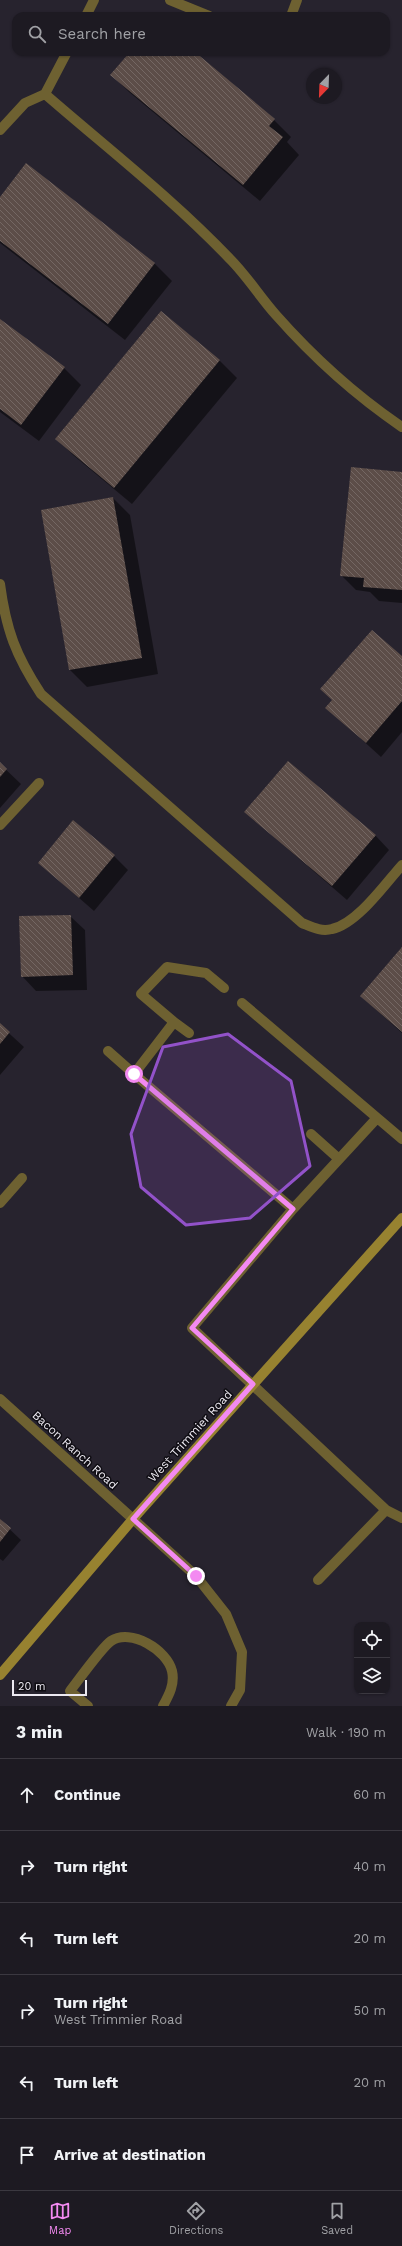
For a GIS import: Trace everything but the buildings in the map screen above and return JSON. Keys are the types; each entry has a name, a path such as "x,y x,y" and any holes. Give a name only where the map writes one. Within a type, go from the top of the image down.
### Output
{"main road":[{"name":"West Trimmier Road","path":"0,1675 133,1519 402,1218"}],"street":[{"path":"88,12 94,0"},
{"path":"170,0 199,12"},
{"path":"292,12 297,0"},
{"path":"0,130 25,103 45,94 65,56"},
{"path":"45,94 191,221 231,259 275,315 322,364 373,407 402,427"},
{"path":"0,584 8,627 14,647 25,670 41,694 302,923 319,930 332,929 344,924 360,912 402,865"},
{"path":"0,825 39,783"},
{"path":"189,1033 141,994 167,967 206,973 224,988"},
{"path":"242,1003 402,1139"},
{"path":"134,1074 174,1022"},
{"path":"108,1051 293,1209"},
{"path":"377,1118 293,1209 192,1328 386,1510 402,1518"},
{"path":"311,1134 339,1159"},
{"path":"0,1203 22,1178"},
{"name":"Bacon Ranch Road","path":"0,1399 196,1576 226,1614 242,1652 240,1690 231,1706"},
{"path":"318,1580 386,1510"},
{"path":"88,1706 70,1691 110,1641 124,1637 135,1638 164,1656 172,1671 173,1685 164,1706"}],"highlighted area":[{"path":"228,1034 291,1081 310,1166 250,1218 186,1225 141,1187 131,1134 163,1047"}],"route":[{"path":"134,1074 293,1209 192,1328 253,1384 133,1519 196,1576"}]}
